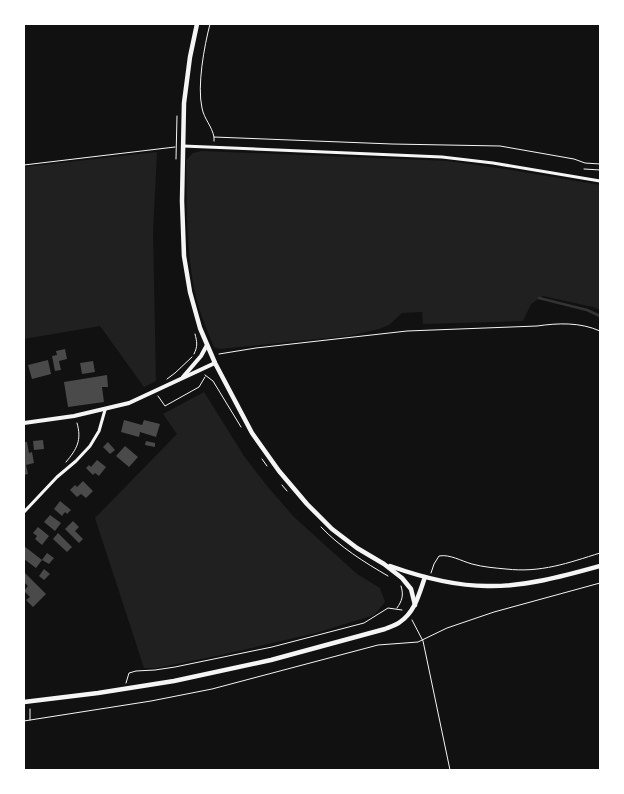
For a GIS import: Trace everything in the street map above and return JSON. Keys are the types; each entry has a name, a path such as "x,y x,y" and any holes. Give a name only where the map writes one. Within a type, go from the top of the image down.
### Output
{"main road":[{"path":"197,24 190,57 184,104 182,201 184,256 190,292 200,328 212,358 252,433 285,478 332,529 402,578 411,589 415,605"},
{"path":"384,564 427,578 457,584 488,586 530,583 600,566"},
{"path":"24,702 174,681 271,660 385,629 399,623 409,615 427,578"}],"street":[{"path":"183,146 442,157 493,163 600,181"},
{"path":"181,379 201,356 207,345"},
{"path":"24,423 74,416 129,404 215,363"},
{"path":"24,512 90,446 99,431 105,410"}],"path":[{"path":"210,24 206,39 200,96 202,111 213,131 214,147"},
{"path":"214,137 500,146 574,159 585,163 600,164"},
{"path":"24,165 183,146"},
{"path":"585,163 584,169 600,170"},
{"path":"212,358 220,354 256,348 407,332 555,324 575,324 600,331"},
{"path":"161,382 175,373 194,355"},
{"path":"155,391 165,406 200,388 206,376"},
{"path":"65,463 76,450 79,439 78,425 74,416"},
{"path":"427,578 439,556 445,555 472,564 530,570 550,568 600,553"},
{"path":"24,721 151,701 212,689 378,645 423,641 447,628 485,615 600,583"},
{"path":"126,689 129,673 175,667 272,647 364,623 388,608 396,609"},
{"path":"409,615 423,641 450,770"},
{"path":"30,701 30,720"}],"shaded area":[{"path":"202,151 447,161 600,185 600,310 543,296 531,304 523,321 423,324 422,312 402,313 389,325 348,336 220,349 214,347 196,295 191,272 188,240 186,160 193,153"},
{"path":"157,152 153,232 156,381 144,387 100,326 24,339 24,167"},
{"path":"204,392 244,456 267,486 294,517 357,574 380,588 385,602 374,615 316,633 221,655 157,668 144,668 95,518 177,434 163,414"}],"building":[{"path":"65,349 67,359 59,361 61,370 55,371 52,356 57,355 56,351"},
{"path":"48,360 51,374 32,379 28,365"},
{"path":"93,361 95,372 82,374 80,363"},
{"path":"107,375 108,387 102,387 104,402 68,407 64,382"},
{"path":"124,420 142,425 144,420 160,424 156,437 140,432 139,437 121,432"},
{"path":"43,440 44,449 34,450 33,441"},
{"path":"146,441 155,443 155,447 145,445"},
{"path":"24,442 27,442 29,453 32,452 34,463 26,465 28,474 24,475"},
{"path":"108,442 115,450 110,454 103,447"},
{"path":"125,446 138,457 129,467 116,456"},
{"path":"97,460 106,467 99,476 95,473 93,475 86,468 89,465 91,467"},
{"path":"83,481 93,491 86,498 81,494 77,497 70,490 75,485 77,487"},
{"path":"60,501 71,510 67,514 65,512 62,516 54,509"},
{"path":"50,515 61,523 55,531 44,522"},
{"path":"73,521 79,527 75,531 83,539 79,543 65,529"},
{"path":"38,527 49,536 42,545 35,539 37,536 33,533"},
{"path":"58,533 72,547 67,552 53,539"},
{"path":"24,546 42,560 36,568 24,559"},
{"path":"47,553 54,558 49,564 42,560"},
{"path":"44,569 50,574 44,580 39,576"},
{"path":"24,572 46,594 33,607 26,600 30,597 24,591 28,586 24,582"}],"waterway":[{"path":"539,298 587,310 600,316"}]}
